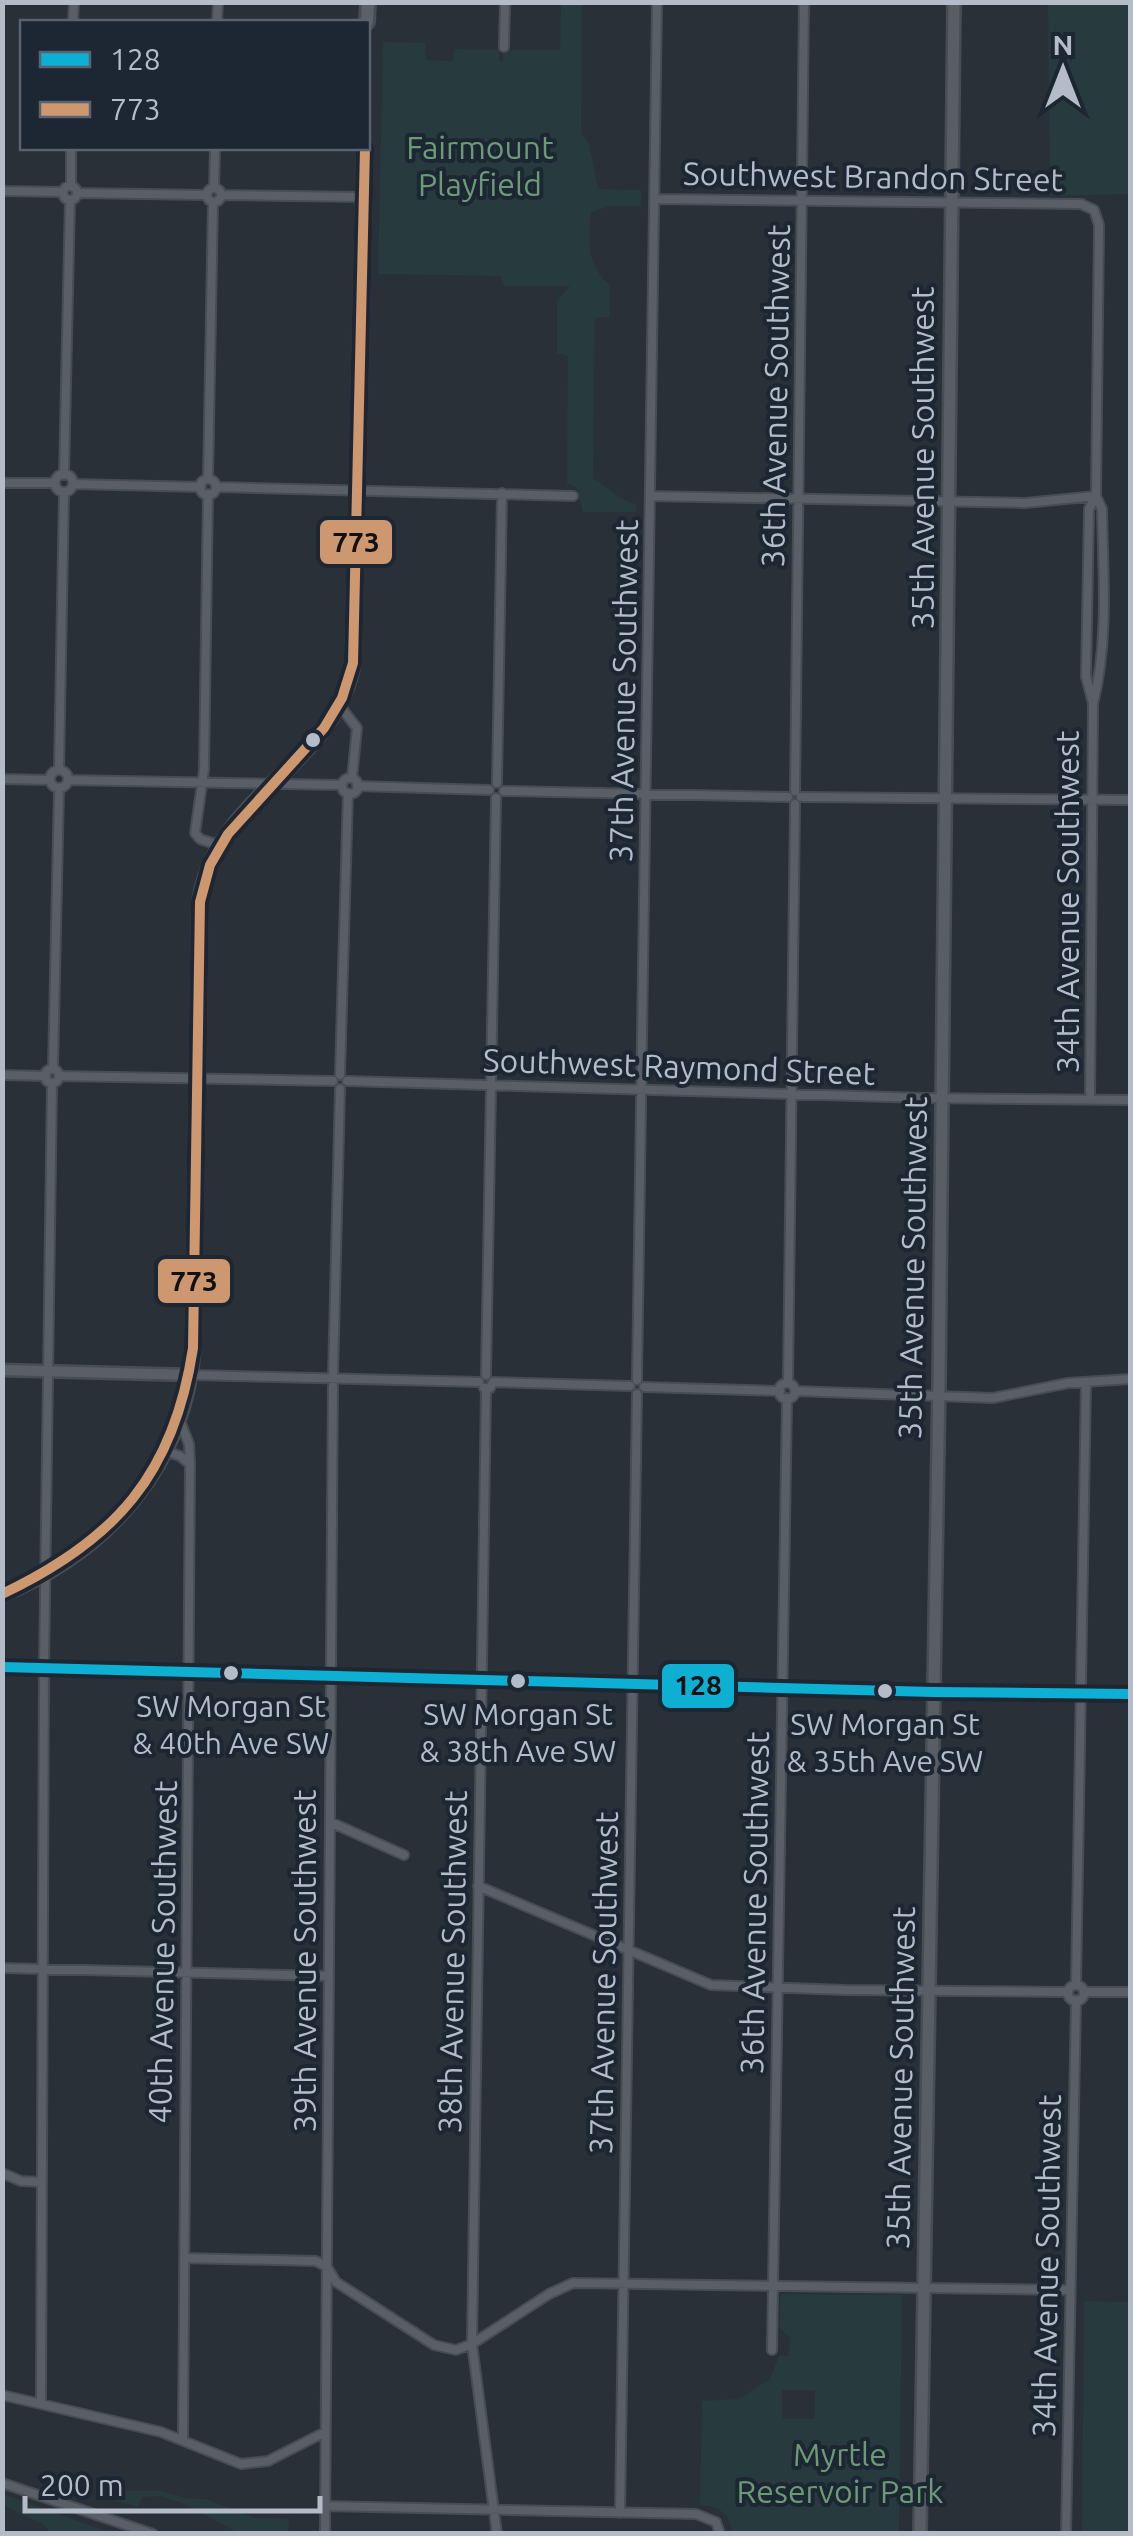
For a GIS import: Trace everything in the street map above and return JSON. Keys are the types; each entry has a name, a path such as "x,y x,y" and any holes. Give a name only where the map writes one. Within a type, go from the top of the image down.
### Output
{"main road":[{"name":"35th Avenue Southwest","path":"920,2534 939,1397 954,2"},
{"path":"2,1594 45,1576 104,1532 145,1483 180,1421 191,1374 203,881 218,845 245,811 319,736 340,706 349,684 355,642 364,150"}],"street":[{"path":"504,47 505,2"},
{"name":"37th Avenue Southwest","path":"620,2514 657,2"},
{"name":"36th Avenue Southwest","path":"788,1383 804,2"},
{"path":"64,475 71,150"},
{"path":"215,150 208,479 216,487"},
{"path":"2,191 364,197"},
{"name":"Southwest Brandon Street","path":"655,199 1091,206"},
{"name":"34th Avenue Southwest","path":"1090,1099 1093,704 1099,681 1103,618 1102,509 1096,496 1099,226 1091,206"},
{"path":"64,475 71,478 70,491 58,490 58,477 64,475"},
{"path":"73,484 200,486 208,479"},
{"path":"2,483 56,484"},
{"path":"200,486 208,494 201,783 195,833 200,839 218,845"},
{"path":"208,494 216,487 573,496"},
{"path":"59,770 64,492"},
{"path":"497,788 502,493"},
{"path":"650,496 950,503 1026,503 1096,496"},
{"name":"34th Avenue Southwest","path":"1093,704 1086,678 1089,509 1096,496"},
{"path":"340,706 357,728 354,782"},
{"path":"59,770 68,780 59,789 50,780 52,773 59,770"},
{"path":"2,779 50,780"},
{"path":"68,780 345,789 345,780 795,797 1130,800"},
{"name":"38th Avenue Southwest","path":"497,788 472,2344 497,2534"},
{"path":"40,2403 46,1372 59,789"},
{"name":"39th Avenue Southwest","path":"324,2534 332,1377 345,789"},
{"name":"Southwest Raymond Street","path":"2,1075 1130,1100"},
{"path":"2,1370 993,1398 1086,1382 1130,1380"},
{"path":"1084,1992 1076,2000 1071,1998 1086,1382"},
{"path":"780,1391 788,1383 791,1394"},
{"name":"36th Avenue Southwest","path":"772,2350 791,1394"},
{"name":"40th Avenue Southwest","path":"180,1421 189,1444 190,1464 183,2440"},
{"path":"164,1452 180,1456 190,1464"},
{"path":"2,1667 1130,1694"},
{"path":"330,1822 404,1855"},
{"path":"478,1886 705,1984 777,1989 1072,1988 1084,1992 1130,1992"},
{"path":"2,1968 328,1976"},
{"name":"34th Avenue Southwest","path":"1066,2534 1076,2000"},
{"path":"2,2173 21,2181 42,2182"},
{"path":"184,2258 316,2260 336,2282 434,2345 456,2350 472,2344 566,2284 1070,2290"},
{"path":"2,2395 183,2440 230,2462 250,2465 268,2461 326,2432"},
{"path":"2,2483 153,2534"},
{"path":"325,2506 696,2514 710,2518 720,2534"}],"green space":[{"name":"Fairmount Playfield","path":"561,3 582,3 581,133 589,143 598,189 641,190 641,206 610,206 591,212 589,233 596,269 610,286 610,317 595,318 593,478 636,504 636,512 583,512 577,488 567,483 568,356 557,353 557,301 570,286 504,286 500,276 378,274 383,42 425,43 426,60 453,61 454,49 499,50 499,61 503,61 504,50 560,50"},
{"path":"1048,3 1130,3 1130,194 1050,196"},
{"name":"Myrtle Reservoir Park","path":"902,2295 899,2533 732,2533 723,2512 700,2505 702,2401 739,2399 770,2379 779,2356 788,2356 790,2338 780,2328 780,2297","holes":["782,2390 815,2390 815,2419 782,2419"]},
{"path":"1084,2301 1130,2302 1130,2533 1082,2533"},
{"path":"102,2491 162,2491 205,2499 255,2518 289,2519 288,2533 239,2533 185,2504 160,2496 142,2497 138,2507 100,2496"},
{"path":"3,2494 111,2533 52,2533 3,2505"}],"transit line":[{"name":"773","path":"2,1594 42,1573 108,1526 154,1467 184,1393 193,1348 200,902 210,865 228,834 324,728 342,698 353,663 365,150"},
{"name":"128","path":"2,1667 1130,1694"}],"place":[{"name":"SW Morgan St & 40th Ave SW","path":"231,1673"},
{"name":"SW Morgan St & 38th Ave SW","path":"518,1681"},
{"name":"SW Morgan St & 35th Ave SW","path":"885,1691"}]}
